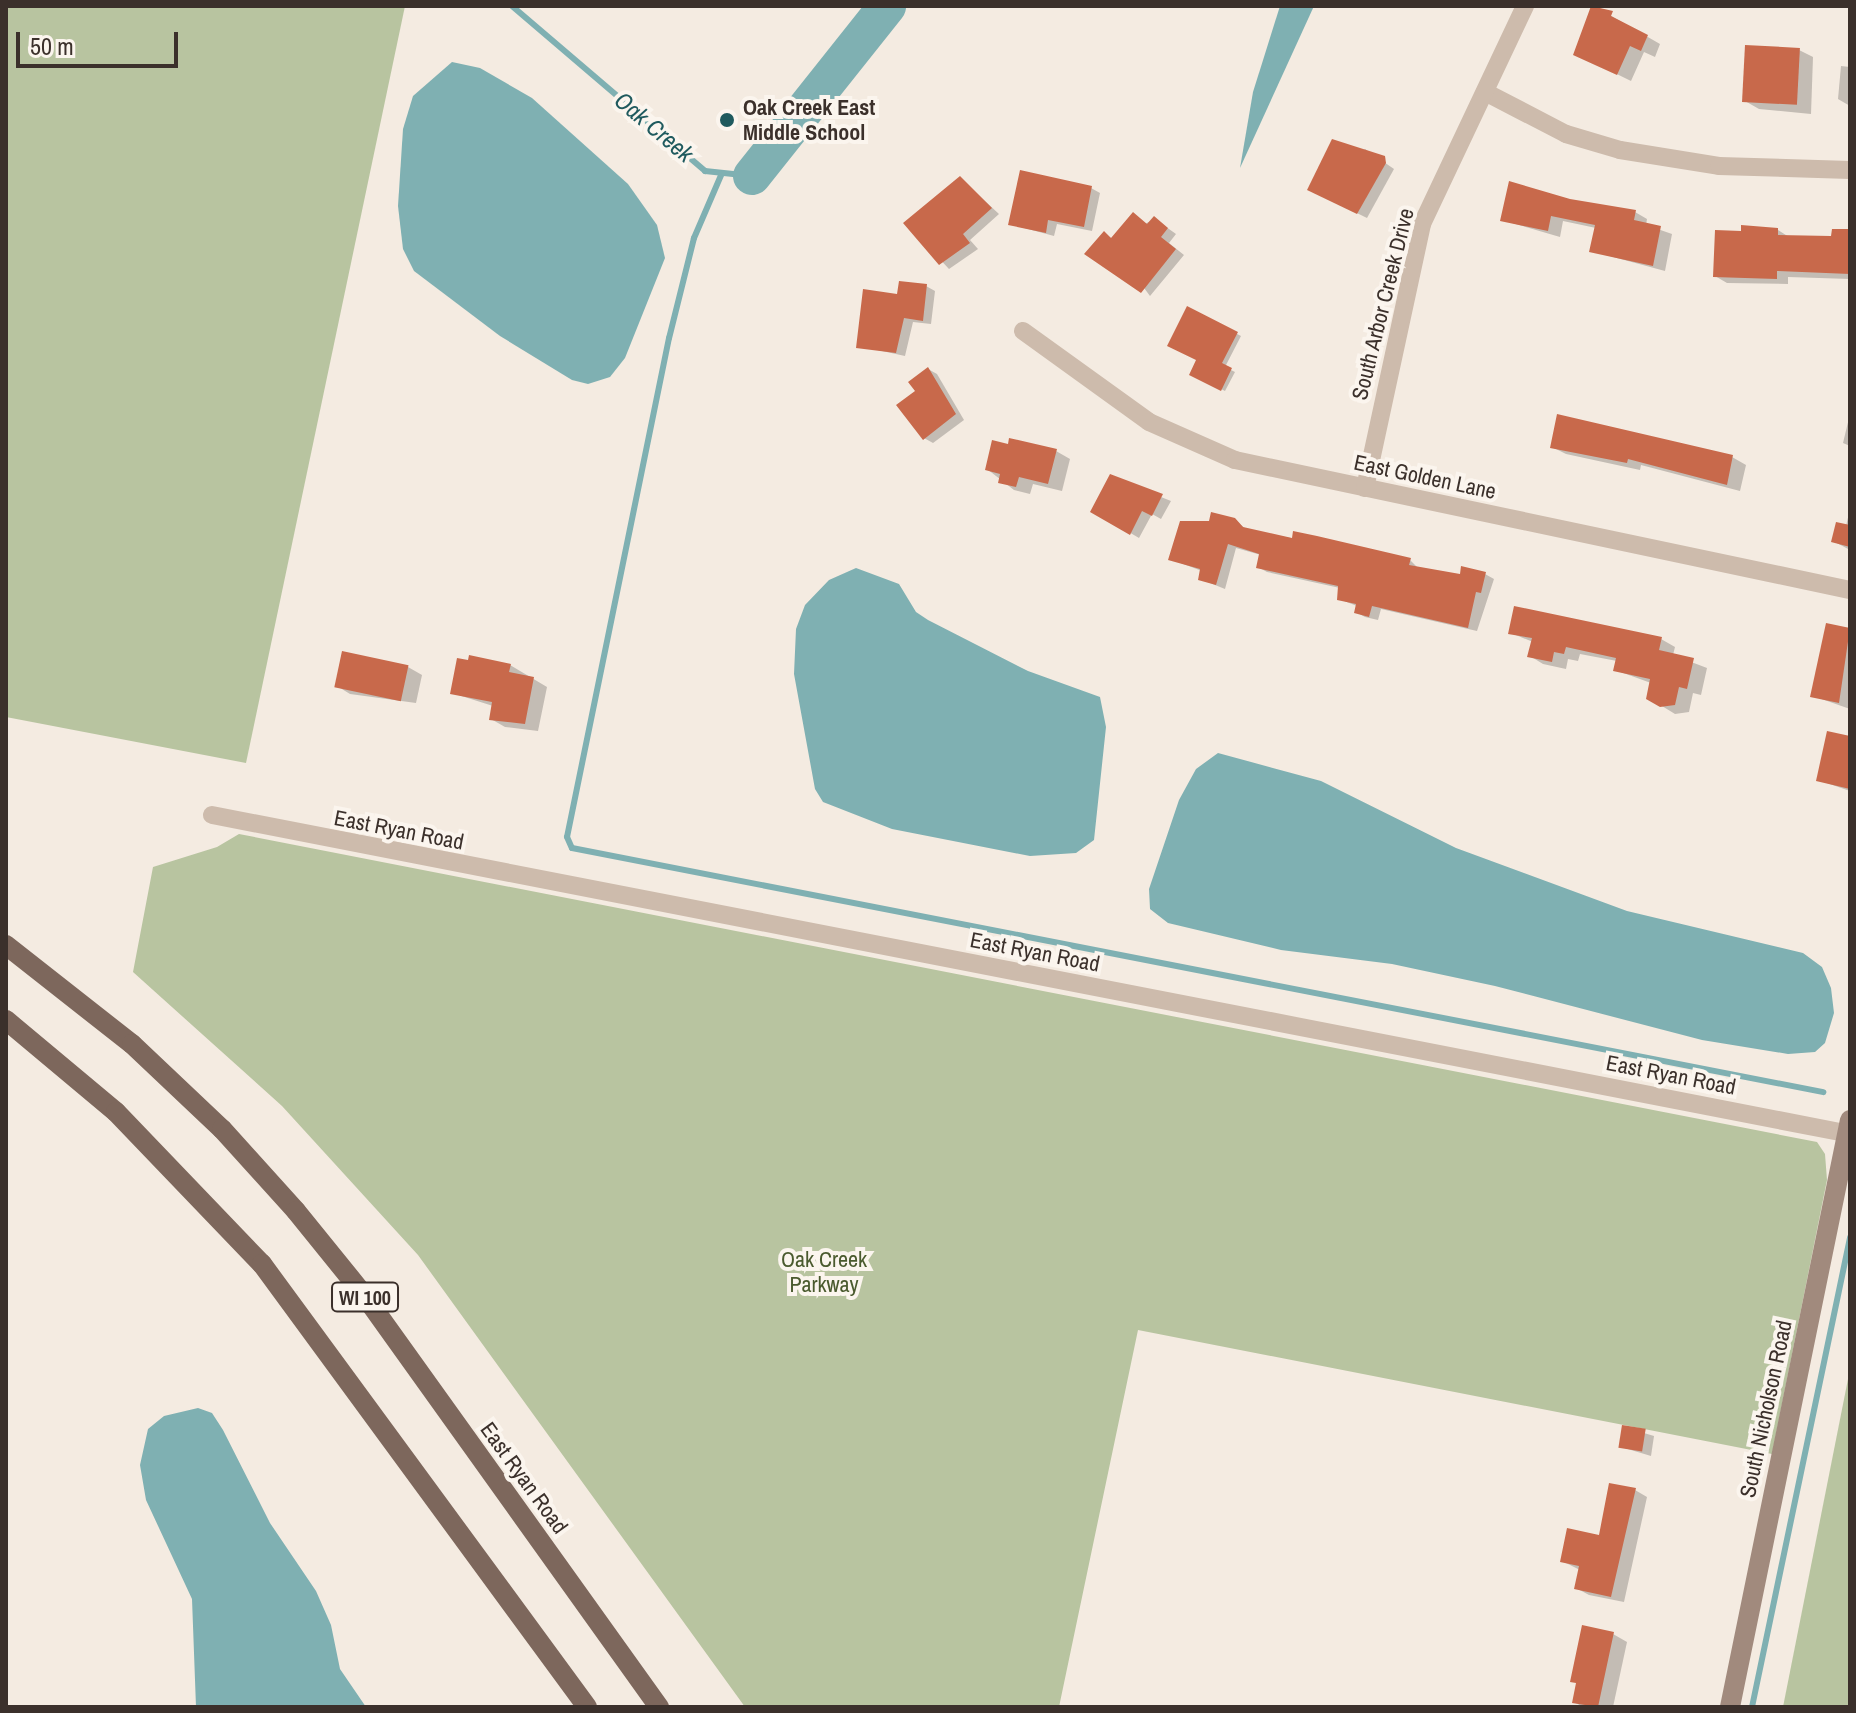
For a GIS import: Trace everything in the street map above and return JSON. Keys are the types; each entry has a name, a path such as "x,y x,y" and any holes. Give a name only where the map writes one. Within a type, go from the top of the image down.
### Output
{"main road":[{"name":"East Ryan Road","path":"6,945 132,1044 222,1129 296,1211 364,1295 659,1707"},
{"name":"WI 100","path":"6,1020 116,1112 262,1264 587,1707"}],"street":[{"name":"South Arbor Creek Drive","path":"1365,488 1422,224 1525,6"},
{"path":"1485,92 1566,134 1620,150 1719,166 1850,170"},
{"name":"East Golden Lane","path":"1023,331 1149,422 1235,460 1850,590"},
{"name":"East Ryan Road","path":"212,815 1849,1129"},
{"name":"South Nicholson Road","path":"1730,1707 1849,1129"}],"green space":[{"path":"6,6 405,6 246,763 6,717"},
{"name":"Oak Creek Parkway","path":"239,834 1817,1142 1825,1154 1827,1180 1772,1454 1138,1330 1059,1707 745,1707 418,1255 282,1106 133,972 153,867 217,847"},
{"path":"1850,1369 1850,1707 1783,1707"}],"water":[{"path":"1280,6 1314,6 1240,168 1253,92"},
{"path":"452,62 480,68 532,98 628,184 657,225 665,258 625,358 610,377 588,384 572,380 500,336 414,271 403,249 398,206 403,129 413,96"},
{"path":"856,568 899,584 916,612 928,620 1028,671 1100,697 1106,727 1094,840 1076,853 1030,856 892,829 823,802 815,789 794,674 796,629 805,605 829,580"},
{"path":"1218,753 1321,781 1456,848 1627,911 1803,953 1822,967 1831,988 1834,1013 1825,1043 1815,1052 1788,1054 1702,1040 1495,986 1392,964 1281,950 1168,923 1150,909 1149,889 1179,800 1196,769"},
{"path":"198,1408 212,1413 223,1430 270,1523 316,1591 331,1625 340,1669 366,1707 196,1707 192,1599 146,1500 140,1465 148,1429 164,1416"}],"building":[{"path":"1591,6 1613,11 1611,16 1648,35 1641,51 1630,46 1617,75 1573,55"},
{"path":"1745,45 1800,48 1797,105 1742,102"},
{"path":"1332,139 1385,156 1386,163 1357,214 1307,190"},
{"path":"1020,170 1092,186 1084,227 1048,220 1046,233 1008,225"},
{"path":"960,176 992,208 963,234 970,243 939,265 903,223"},
{"path":"1509,181 1570,199 1636,210 1634,220 1661,226 1653,266 1589,252 1595,225 1551,216 1548,231 1500,221"},
{"path":"1133,212 1147,224 1154,216 1168,228 1161,237 1176,249 1141,293 1084,254 1104,231 1111,238"},
{"path":"1741,225 1778,228 1778,235 1831,236 1832,229 1850,229 1850,274 1777,271 1777,279 1713,277 1715,230 1741,231"},
{"path":"899,281 927,284 923,321 904,318 896,353 856,348 863,289 897,294"},
{"path":"1187,306 1238,332 1222,363 1232,368 1221,391 1189,375 1196,360 1167,346"},
{"path":"928,367 956,414 923,440 896,405 915,391 908,382"},
{"path":"1557,414 1733,455 1727,485 1628,459 1627,463 1550,448"},
{"path":"1009,438 1057,449 1048,484 1019,477 1016,487 998,483 1000,474 985,470 992,440 1008,444"},
{"path":"1110,474 1163,494 1152,516 1142,511 1130,535 1090,512"},
{"path":"1211,512 1235,518 1243,527 1292,538 1293,531 1411,558 1409,565 1460,574 1461,566 1486,572 1481,593 1476,592 1468,628 1372,606 1369,617 1354,613 1356,604 1337,600 1338,586 1256,568 1259,554 1228,544 1216,585 1198,580 1200,569 1168,560 1180,521 1209,521"},
{"path":"1836,522 1850,525 1850,547 1831,542"},
{"path":"1514,606 1662,637 1659,650 1694,658 1687,689 1679,687 1675,705 1660,707 1646,699 1650,679 1613,671 1616,658 1566,647 1564,654 1554,652 1552,662 1527,657 1532,638 1508,634"},
{"path":"1826,623 1850,628 1839,703 1810,697"},
{"path":"342,651 409,665 401,701 334,687"},
{"path":"469,655 511,664 509,672 534,677 525,724 489,720 492,702 450,694 457,658 468,660"},
{"path":"1827,731 1850,736 1850,789 1816,781"},
{"path":"1622,1425 1646,1429 1642,1451 1618,1448"},
{"path":"1609,1483 1636,1488 1611,1597 1574,1589 1579,1566 1560,1562 1567,1528 1599,1535"},
{"path":"1582,1625 1614,1632 1598,1707 1572,1703 1576,1683 1570,1682"}],"waterway":[{"name":"Oak Creek","path":"512,6 705,171 752,176"},
{"name":"Oak Creek","path":"752,176 887,6"},
{"path":"722,173 694,238 669,338 567,837 572,848 1823,1092"},
{"path":"1752,1707 1850,1237"}],"place":[{"name":"Oak Creek East Middle School","path":"727,120"}]}
